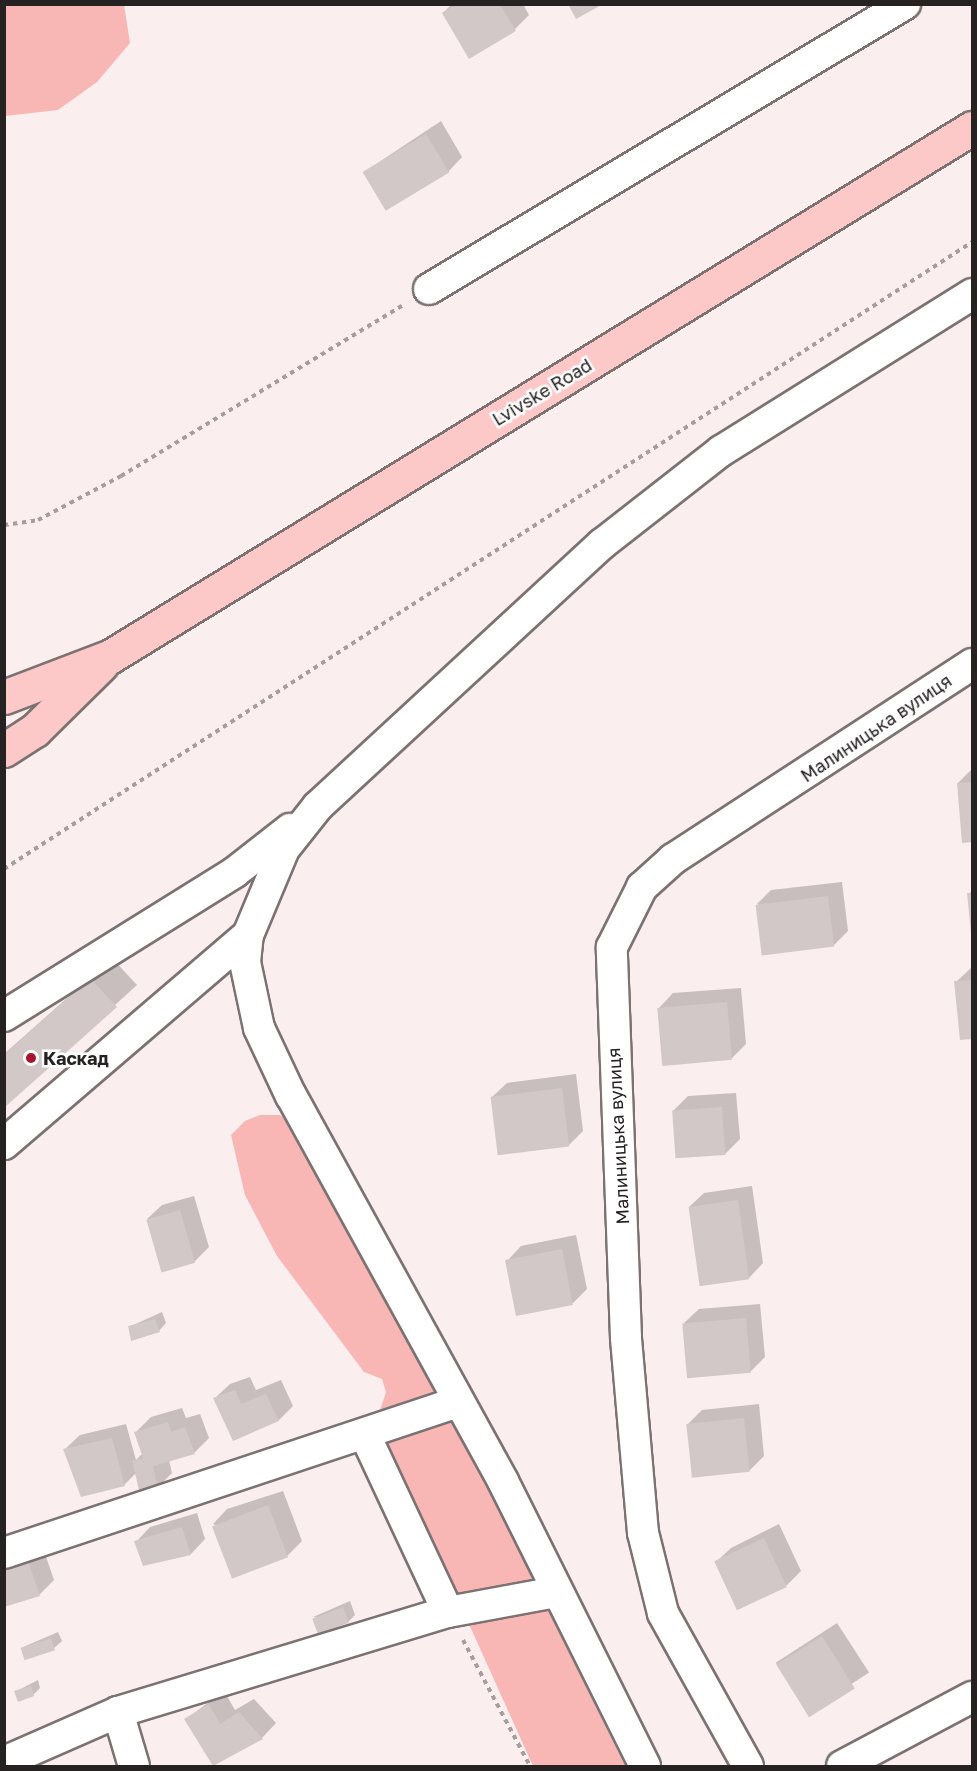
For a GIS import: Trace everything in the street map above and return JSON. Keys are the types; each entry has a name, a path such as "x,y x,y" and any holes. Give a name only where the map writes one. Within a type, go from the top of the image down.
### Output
{"main road":[{"name":"Lvivske Road","path":"4,697 111,656 972,128"},
{"name":"Lvivske Road","path":"4,750 35,730 111,656"}],"street":[{"path":"429,289 905,4"},
{"path":"4,1016 235,872 318,806 602,544 721,451 972,294"},
{"name":"Малиницька вулиця","path":"748,1767 663,1613 643,1533 627,1338 612,947 642,887 673,859 972,664"},
{"path":"318,806 284,849 248,935 245,962 259,1028 456,1402 503,1481 556,1592 645,1767"},
{"path":"4,1144 248,935"},
{"path":"4,1553 366,1437 456,1402"},
{"path":"366,1437 448,1612"},
{"path":"4,1762 118,1712 448,1612 556,1592"},
{"path":"842,1767 972,1697"},
{"path":"118,1712 134,1767"}],"path":[{"path":"4,869 972,243"},
{"path":"4,525 38,520 121,476 429,289"},
{"path":"448,1612 531,1767"}],"shaded area":[{"path":"4,5 124,5 130,43 97,82 58,110 5,116"},
{"path":"260,1115 280,1115 291,1123 456,1424 625,1766 533,1766 377,1420 386,1392 382,1379 364,1372 277,1256 245,1195 231,1135 245,1121"}],"building":[{"path":"456,4 500,4 516,31 469,59 442,13"},
{"path":"568,4 603,4 576,19"},
{"path":"426,134 449,173 386,211 363,172"},
{"path":"972,782 972,842 962,843 957,783"},
{"path":"967,893 972,893 972,933 971,933"},
{"path":"828,896 834,947 762,956 756,905"},
{"path":"90,978 117,1007 4,1108 4,1055"},
{"path":"972,980 972,1039 960,1040 954,981"},
{"path":"727,1002 732,1060 662,1066 657,1008"},
{"path":"562,1088 569,1147 498,1155 491,1097"},
{"path":"722,1107 725,1155 675,1158 672,1110"},
{"path":"738,1200 749,1279 700,1286 688,1207"},
{"path":"180,1210 195,1263 162,1273 146,1220"},
{"path":"562,1249 573,1305 516,1316 505,1260"},
{"path":"746,1318 751,1373 687,1378 682,1324"},
{"path":"155,1319 160,1332 131,1341 128,1326"},
{"path":"235,1390 241,1404 266,1394 279,1421 233,1441 213,1398"},
{"path":"744,1418 750,1472 692,1478 686,1424"},
{"path":"168,1422 171,1432 185,1427 195,1454 153,1466 158,1489 140,1494 132,1461 143,1458 134,1432"},
{"path":"112,1438 125,1486 81,1497 63,1449"},
{"path":"268,1505 288,1557 232,1579 212,1527"},
{"path":"182,1527 191,1555 143,1566 134,1541"},
{"path":"764,1538 787,1587 737,1610 714,1561"},
{"path":"28,1561 40,1596 4,1607 4,1568"},
{"path":"343,1607 349,1623 318,1635 312,1619"},
{"path":"822,1636 855,1689 809,1717 776,1665"},
{"path":"51,1638 55,1650 25,1660 21,1648"},
{"path":"31,1686 34,1696 18,1702 14,1691"},
{"path":"209,1704 220,1724 239,1712 263,1739 213,1766 184,1719"}],"place":[{"name":"Каскад","path":"31,1058"}]}
